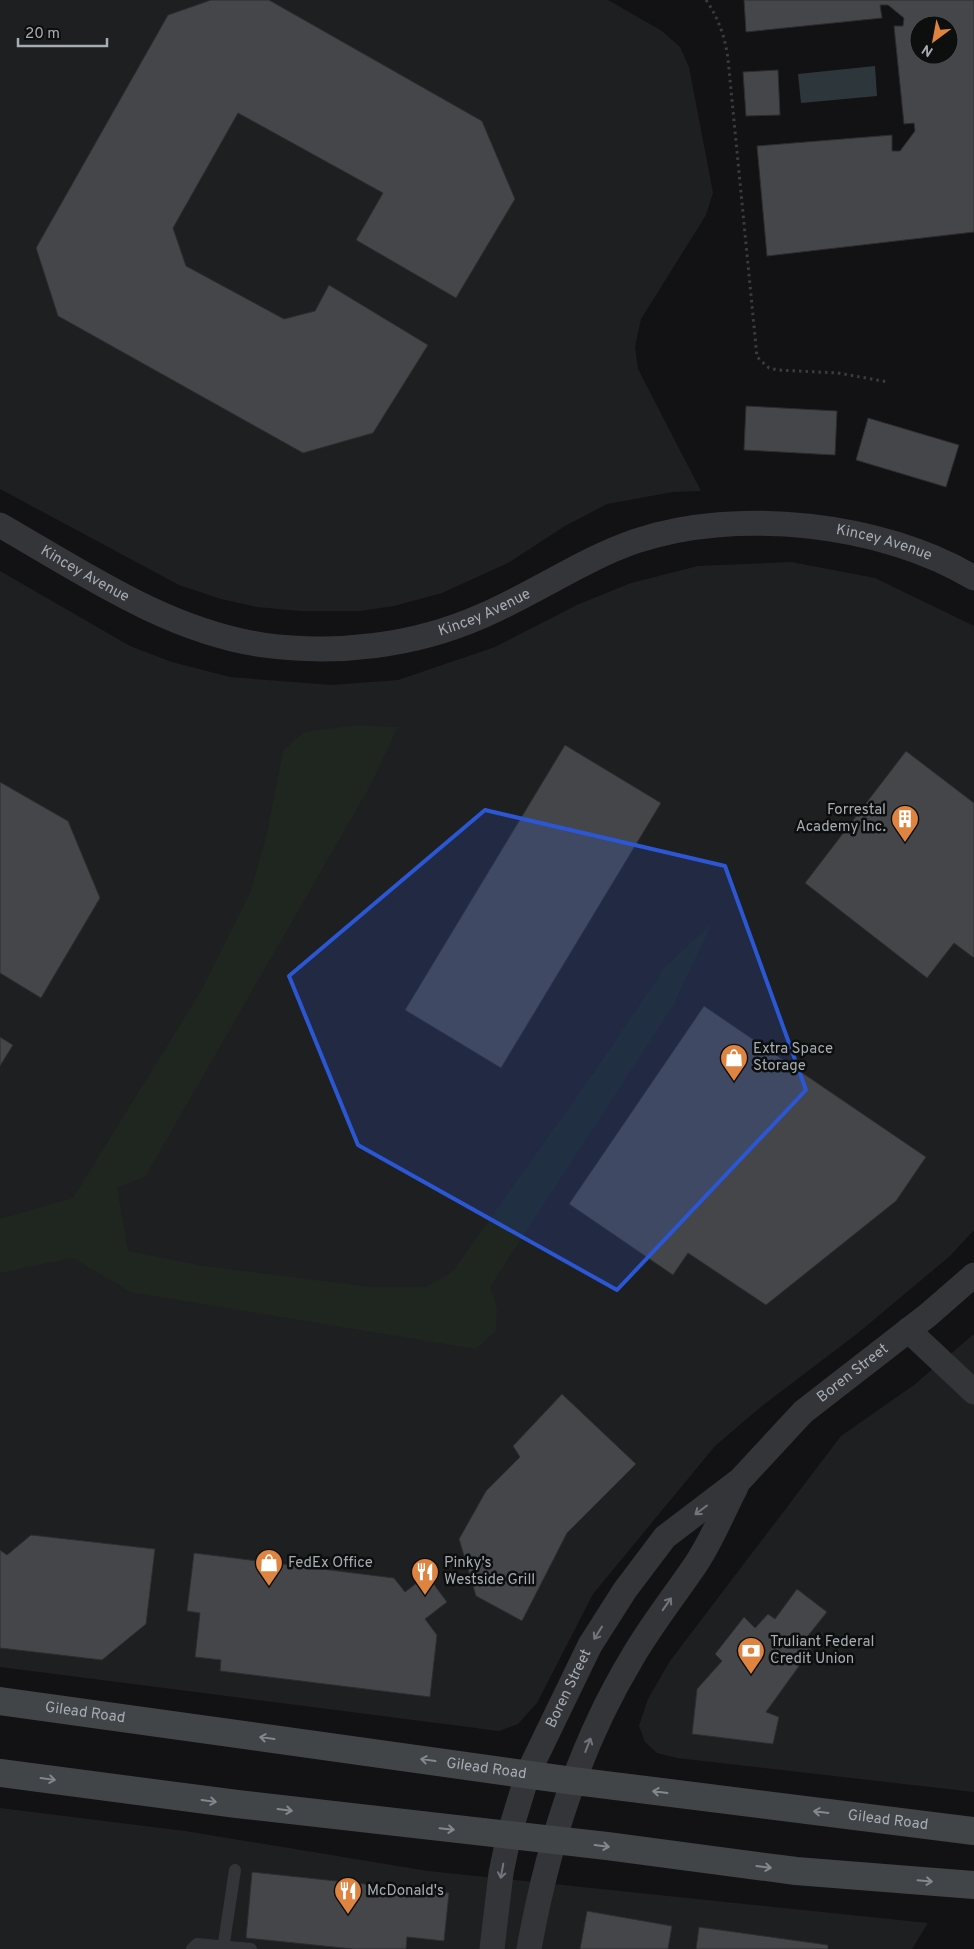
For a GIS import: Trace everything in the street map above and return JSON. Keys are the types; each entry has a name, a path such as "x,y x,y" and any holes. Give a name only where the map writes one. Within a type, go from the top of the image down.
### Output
{"main road":[{"name":"Gilead Road","path":"0,1701 528,1773 574,1781 974,1831"},
{"path":"0,1717 132,1719"},
{"path":"0,1773 237,1804 554,1840 796,1871 974,1885"}],"street":[{"name":"Kincey Avenue","path":"0,525 121,594 177,621 222,636 263,645 324,649 388,645 425,637 482,616 636,541 686,529 777,523 828,528 884,541 941,562 974,578"},
{"name":"Boren Street","path":"492,1949 501,1873 509,1835 528,1773 590,1645 625,1590 665,1537 740,1480 803,1412 908,1330 974,1275"},
{"path":"908,1330 974,1392"},
{"name":"Boren Street","path":"529,1949 540,1890 554,1840 574,1781 597,1724 631,1658 697,1562 740,1480"}],"lane":[{"path":"224,1948 235,1870"},
{"path":"192,1949 197,1944 251,1949"}],"path":[{"path":"706,0 714,12 725,37 757,357 769,368 778,370 838,373 888,382"}],"highlighted area":[{"path":"485,810 725,866 806,1090 617,1290 358,1145 289,976"}],"shaded area":[{"path":"0,0 608,0 662,31 680,47 689,67 713,193 706,215 641,319 635,347 638,369 701,491 673,492 607,504 565,526 508,563 442,593 394,606 360,611 300,611 257,607 221,599 179,585 0,489"},
{"path":"875,66 877,96 801,103 798,74"},
{"path":"791,562 875,578 974,626 974,1230 950,1256 858,1333 762,1406 715,1446 593,1594 537,1703 518,1724 499,1731 0,1667 0,571 130,646 172,662 230,677 331,685 398,680 495,647 579,604 631,583 698,566"},
{"path":"357,725 398,727 370,786 145,1177 117,1188 128,1251 204,1266 371,1287 426,1287 453,1271 597,1068 666,966 712,923 674,1004 490,1287 497,1308 496,1331 476,1349 130,1292 73,1258 0,1273 0,1219 73,1198 201,991 250,893 267,833 283,751 304,732"},
{"path":"974,1334 974,1792 677,1758 657,1753 645,1742 639,1726 648,1699 670,1661 841,1436 914,1385"},
{"path":"0,1808 185,1831 428,1871 928,1923 912,1949 0,1949"}],"building":[{"path":"211,0 269,0 482,121 515,199 456,298 356,240 383,193 238,113 173,228 186,266 284,319 315,311 329,285 428,345 373,433 303,453 58,316 36,248 168,15"},
{"path":"744,0 974,0 974,232 767,256 757,146 892,135 892,151 900,151 915,131 914,123 904,124 894,26 903,26 904,18 888,5 880,5 882,18 746,32"},
{"path":"778,70 780,115 746,116 743,72"},
{"path":"746,406 837,411 835,455 744,450"},
{"path":"868,418 959,445 946,487 856,460"},
{"path":"565,745 661,803 501,1068 405,1010"},
{"name":"Forrestal Academy Inc.","path":"906,751 974,803 974,958 954,943 927,978 805,883"},
{"path":"0,782 68,821 100,898 41,998 0,973"},
{"name":"Extra Space Storage","path":"704,1006 926,1157 896,1201 766,1305 688,1253 673,1275 569,1204"},
{"path":"0,1037 13,1045 0,1066"},
{"path":"562,1394 636,1464 567,1533 522,1621 476,1596 459,1539 486,1491 520,1457 513,1446"},
{"path":"31,1535 155,1549 146,1624 102,1660 0,1648 0,1550 7,1555"},
{"path":"194,1553 394,1578 405,1592 427,1575 447,1602 425,1619 437,1635 430,1697 220,1671 221,1660 195,1657 200,1613 187,1611"},
{"name":"Truliant Federal Credit Union","path":"797,1589 827,1612 803,1642 812,1648 766,1712 779,1717 773,1744 692,1734 697,1689 722,1661 715,1654 744,1617 755,1628 768,1614 775,1619"},
{"name":"McDonald's","path":"252,1872 449,1893 444,1941 407,1937 406,1949 353,1949 246,1938"},
{"path":"587,1911 672,1926 668,1949 580,1949"},
{"path":"699,1927 828,1945 828,1949 696,1949"}],"place":[{"name":"Forrestal Academy Inc.","path":"905,843"},
{"name":"Extra Space Storage","path":"734,1082"},
{"name":"FedEx Office","path":"269,1587"},
{"name":"Pinky's Westside Grill","path":"425,1596"},
{"name":"Truliant Federal Credit Union","path":"751,1675"},
{"name":"McDonald's","path":"348,1915"}]}
